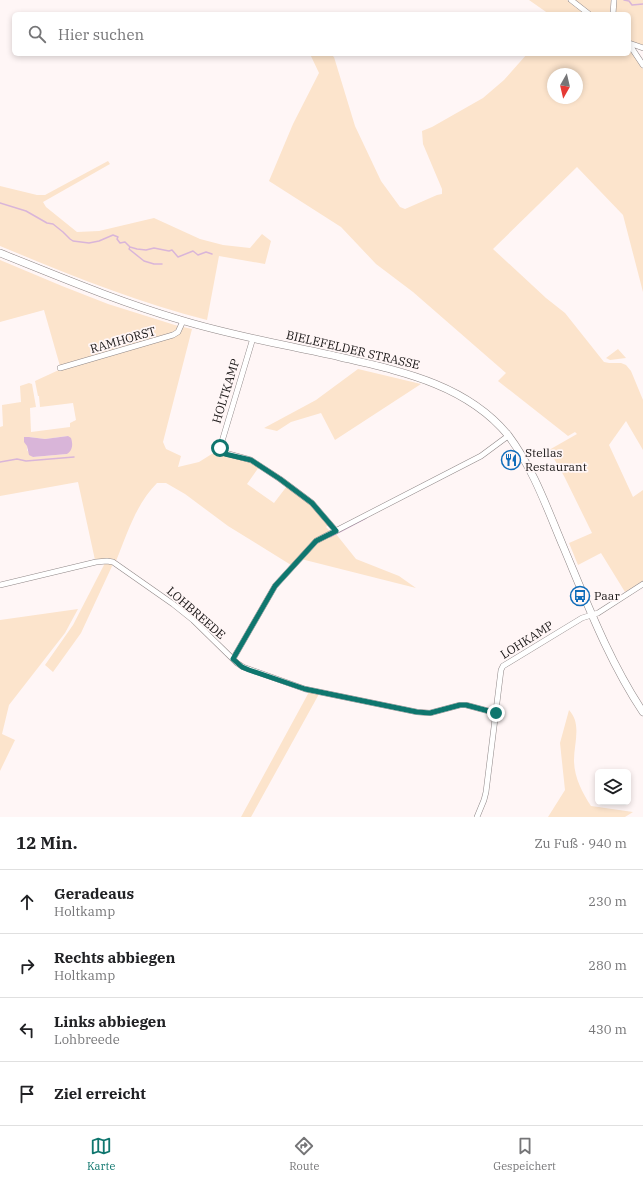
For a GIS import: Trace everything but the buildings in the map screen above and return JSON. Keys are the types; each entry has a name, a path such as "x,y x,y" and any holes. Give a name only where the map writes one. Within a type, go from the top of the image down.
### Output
{"main road":[{"name":"BIELEFELDER STRASSE","path":"0,253 110,297 183,321 419,377 467,399 486,414 508,436 525,461 539,488 591,615 620,674 643,712"}],"street":[{"path":"571,0 587,12"},
{"path":"613,12 614,0"},
{"path":"631,43 643,48"},
{"path":"631,47 643,65"},
{"name":"RAMHORST","path":"60,368 173,336 178,332 183,321"},
{"name":"HOLTKAMP","path":"253,338 220,448 225,454 251,460 280,479 312,503 336,531"},
{"path":"233,659 275,586 316,541 481,456 508,436"},
{"name":"LOHBREEDE","path":"0,585 96,562 113,562 173,604 193,620 242,667 249,670 313,690 430,713 460,705 466,705 496,713"},
{"path":"591,615 598,613 643,584"},
{"name":"LOHKAMP","path":"477,817 486,792 501,670 503,666 582,618 591,615"}],"shaded area":[{"path":"529,0 567,0 582,12 546,12"},
{"path":"575,0 611,0 610,12 590,12"},
{"path":"616,0 643,0 643,45 631,42 631,12 614,12"},
{"path":"631,52 643,69 643,292 623,215 577,167 493,249 546,298 565,313 604,362 621,363 626,365 631,371 643,400 643,450 626,421 609,445 633,497 643,490 643,581 625,592 601,553 578,565 569,543 592,533 564,476 549,450 577,434 575,432 568,436 498,381 506,373 413,292 376,264 341,227 269,181 293,124 319,73 311,56 334,57 355,126 381,181 400,207 405,209 442,194 442,189 423,144 422,131 432,127 483,98 504,80 525,56 631,56"},
{"path":"108,161 110,164 43,202 46,207 77,232 99,231 154,218 200,239 223,245 250,248 262,234 271,241 265,264 219,256 207,320 128,296 76,277 0,246 0,186 37,195 45,195"},
{"path":"0,260 108,304 178,326 176,331 172,333 60,366 44,310 0,322"},
{"path":"183,327 192,329 163,442 166,449 181,456 178,467 199,462 215,452 251,462 259,467 247,484 274,503 287,486 311,504 329,525 326,527 330,531 291,565 228,526 185,494 166,483 157,483 143,500 116,561 95,560 78,482 0,496 0,427 3,426 2,405 21,402 20,386 29,383 32,384 36,407 30,408 31,432 70,427 70,423 76,420 73,403 40,407 35,381 61,369 180,332","holes":["68,436 67,454 33,457 27,450 29,437 45,439"]},
{"path":"618,349 626,358 610,360 606,358"},
{"path":"358,369 421,384 335,440 321,413 291,422 277,431 264,428 316,400"},
{"path":"68,436 71,438 72,445 67,454 33,457 29,455 27,446 24,442 24,437 45,439"},
{"path":"336,534 356,559 399,576 416,588 301,559 317,543"},
{"path":"105,563 113,564 81,633 53,672 45,665 73,625"},
{"path":"78,609 65,633 9,705 2,734 15,740 0,771 0,620"},
{"path":"309,692 319,694 251,817 241,817"},
{"path":"569,710 573,715 576,727 574,766 579,784 591,806 633,812 625,817 548,817 565,790 560,743"}],"waterway":[{"path":"624,0 629,1 632,5 643,4"},
{"path":"0,203 26,211 47,223 53,224 73,241 89,243 99,241 113,235 118,237 117,239 120,243 125,242 130,247 146,250 154,248 169,251 172,250 178,257 193,251 198,255 206,252 212,254"},
{"path":"130,247 129,249 144,261 154,264 162,264"},
{"path":"0,462 17,459 26,461 74,457"},
{"path":"330,537 366,518"}],"place":[{"name":"Stellas Restaurant","path":"511,460"},
{"name":"Paar","path":"580,596"}],"route":[{"path":"220,448 225,454 251,460 280,479 312,503 336,531 316,541 275,586 233,659 237,663 249,670 305,689 417,712 430,713 460,705 466,705 496,713"}]}
